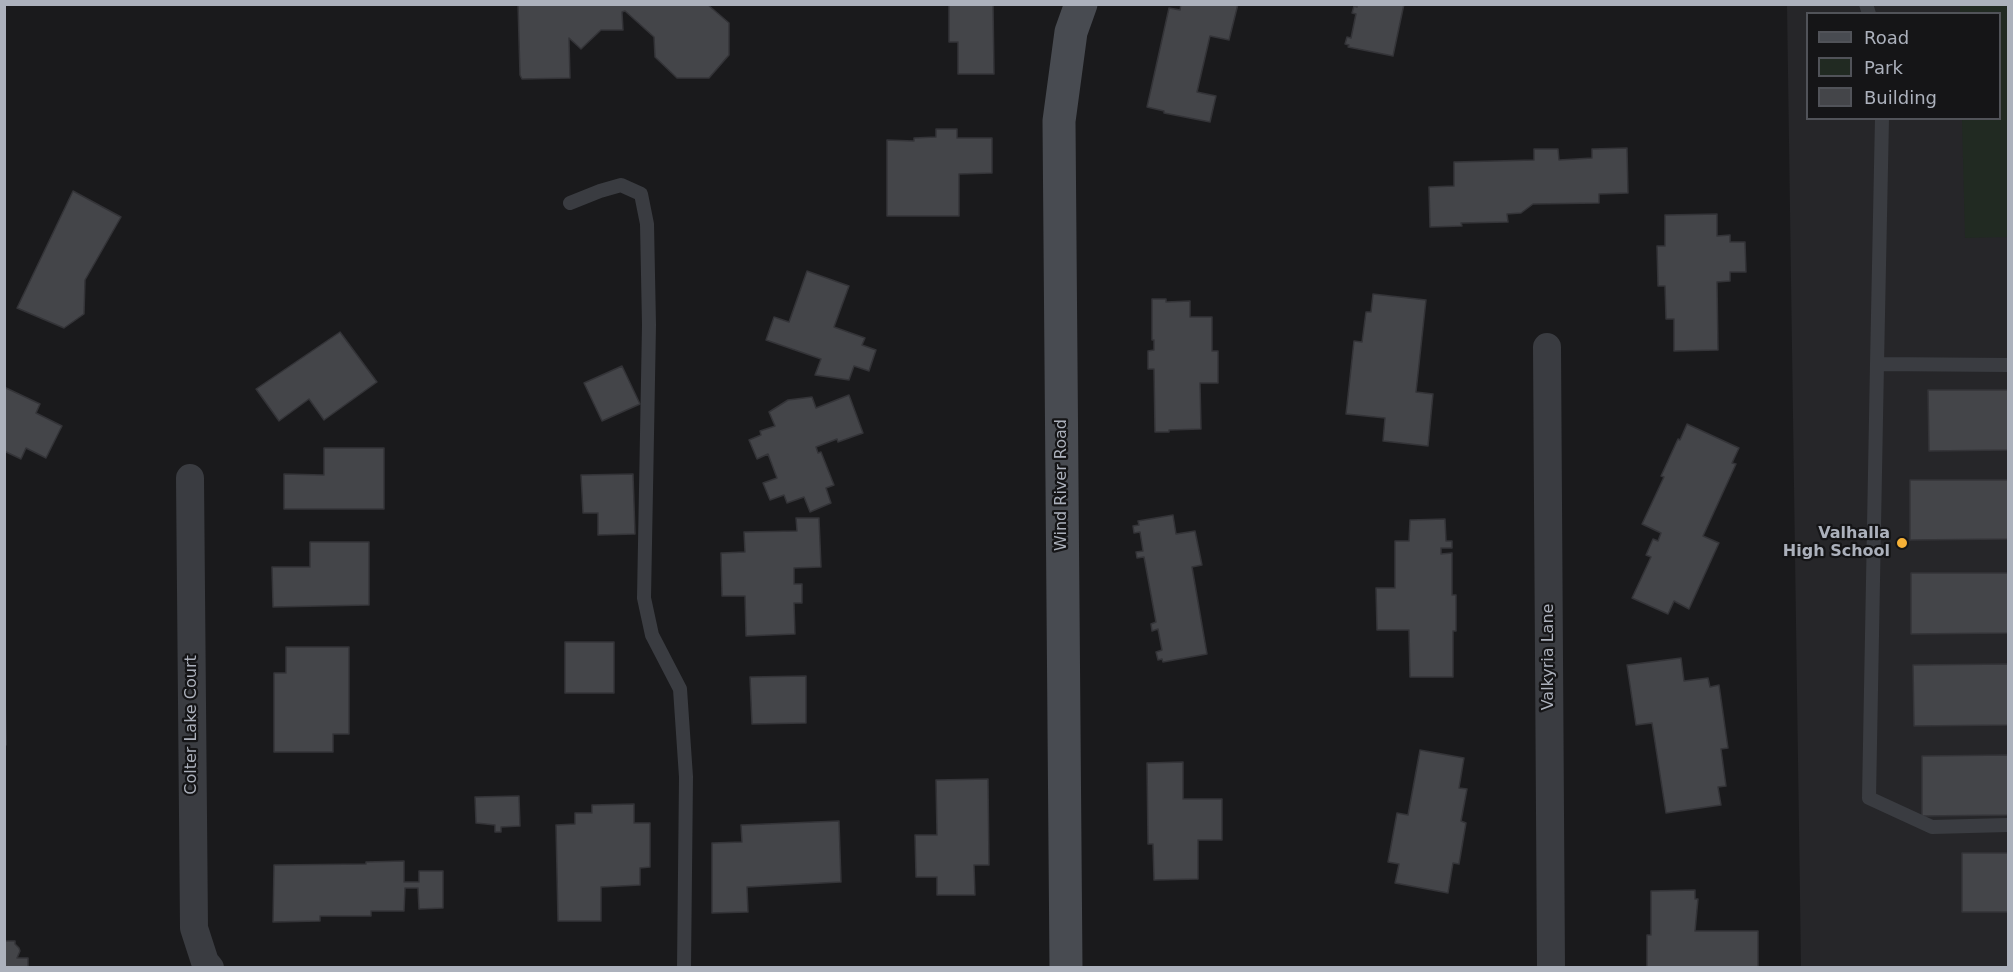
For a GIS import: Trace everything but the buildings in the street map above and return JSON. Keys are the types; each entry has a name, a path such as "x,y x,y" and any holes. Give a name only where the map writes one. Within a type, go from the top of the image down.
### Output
{"street":[{"name":"Wind River Road","path":"1066,968 1059,121 1071,32 1080,4"},
{"name":"Valkyria Lane","path":"1547,347 1551,968"},
{"name":"Colter Lake Court","path":"190,478 194,928 205,962 210,968"}],"lane":[{"path":"1882,120 1869,798 1932,827 2008,825"},
{"path":"570,203 621,185 640,195 647,224 649,325 644,598 652,635 680,689 686,777 684,968"},
{"path":"1877,364 2008,365"}],"shaded area":[{"name":"Valhalla High School","path":"1787,5 2008,5 2008,967 1801,967"}],"green space":[{"path":"1960,5 2008,5 2008,237 1965,238 1962,120 2001,120 2001,12 1960,12"}],"place":[{"name":"Valhalla High School","path":"1902,543"}]}
